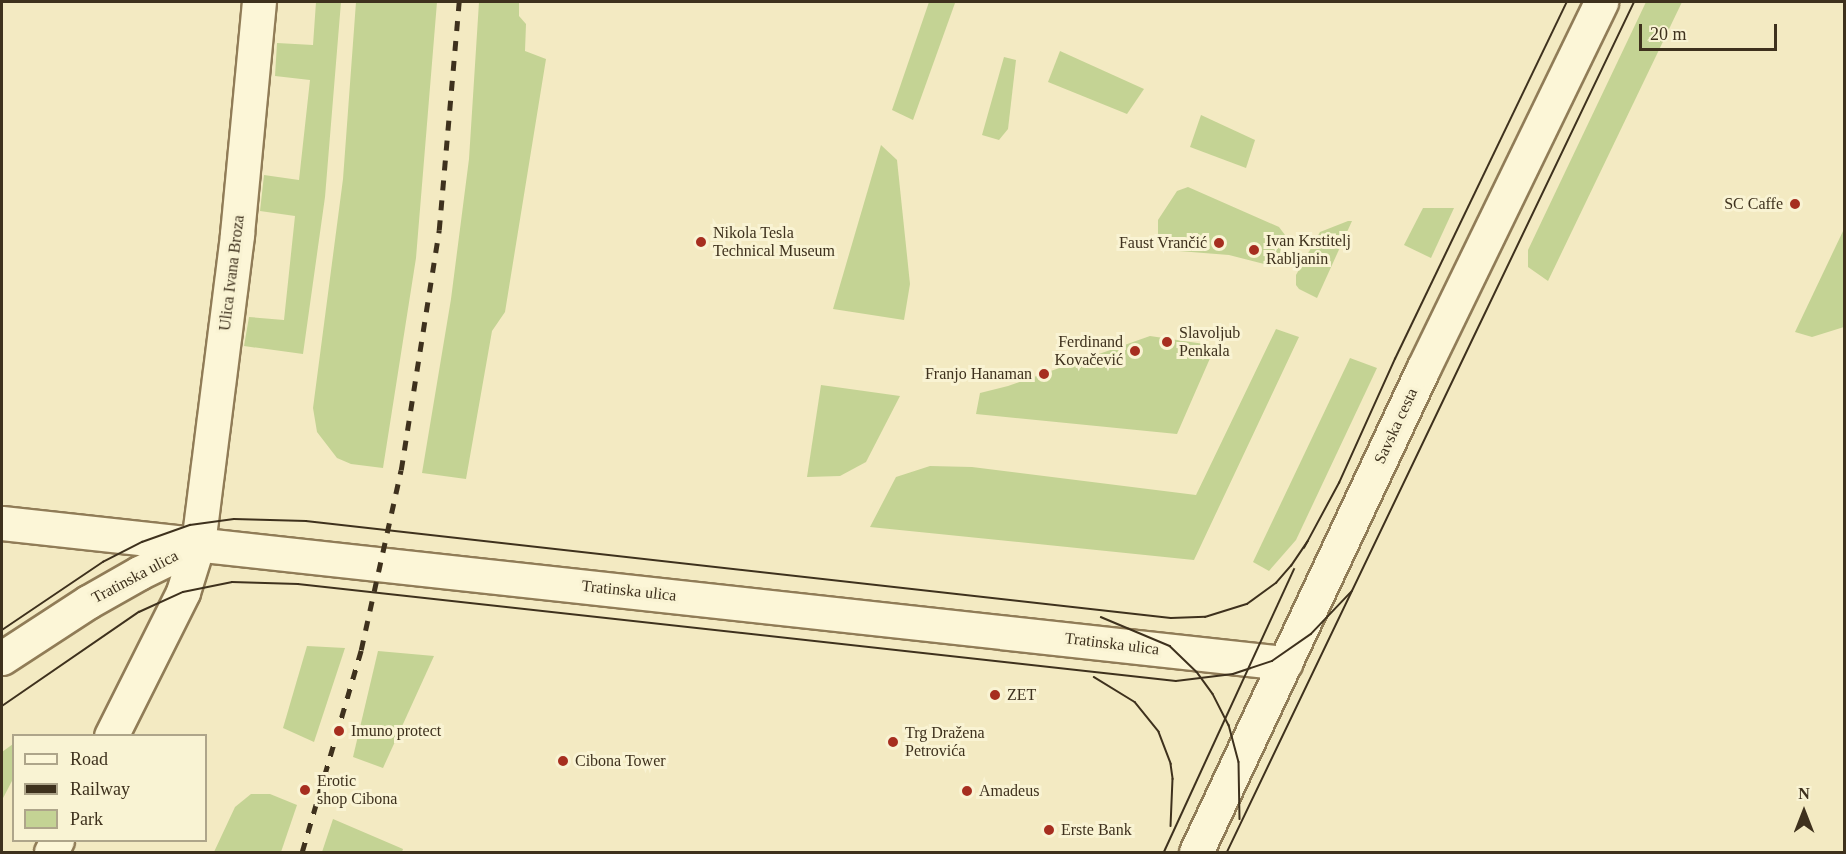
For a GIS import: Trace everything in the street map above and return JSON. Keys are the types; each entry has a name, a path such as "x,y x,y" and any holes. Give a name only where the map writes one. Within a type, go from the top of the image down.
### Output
{"street":[{"name":"Ulica Ivana Broza","path":"112,734 183,592 198,544 236,245 259,2"},
{"name":"Savska cesta","path":"1196,852 1600,2"},
{"path":"2,523 198,544"},
{"name":"Tratinska ulica","path":"2,658 88,602 139,573 198,544 1285,663"}],"green space":[{"path":"316,2 341,2 325,197 303,354 244,346 249,317 284,320 295,216 260,211 264,175 299,180 310,80 275,76 277,43 313,45"},
{"path":"356,2 437,2 416,258 383,468 351,464 337,458 317,432 313,408 343,179"},
{"path":"479,2 519,2 519,16 526,24 525,51 546,59 505,312 492,331 466,479 422,473 451,299 469,159"},
{"path":"929,2 955,3 913,120 892,110"},
{"path":"1646,2 1682,2 1548,281 1528,267 1528,250"},
{"path":"1060,51 1144,89 1127,114 1048,82"},
{"path":"1004,57 1016,60 1008,129 999,140 982,135"},
{"path":"1201,115 1255,140 1246,168 1190,147"},
{"path":"881,145 897,160 910,284 904,320 833,309"},
{"path":"1188,187 1279,227 1285,235 1276,267 1229,255 1166,250 1158,245 1158,220 1177,191"},
{"path":"1423,208 1454,208 1431,258 1404,245"},
{"path":"1352,221 1317,298 1299,289 1296,285 1296,275 1320,232"},
{"path":"1844,229 1844,327 1812,337 1795,332"},
{"path":"1276,329 1299,337 1194,560 870,527 896,477 930,466 972,467 1196,495"},
{"path":"1150,336 1211,345 1211,356 1177,434 976,414 980,393 1008,386"},
{"path":"1350,358 1377,368 1296,540 1269,571 1253,562"},
{"path":"821,385 900,396 866,462 840,476 807,477"},
{"path":"307,646 345,648 314,742 283,728"},
{"path":"378,651 434,656 383,768 353,757"},
{"path":"12,745 12,781 2,800 2,752"},
{"path":"251,794 270,794 297,805 281,852 214,852 235,807"},
{"path":"333,819 403,849 402,852 322,852"}],"tram line":[{"path":"1304,548 1339,483 1395,359 1567,2"},
{"path":"1227,852 1634,2"},
{"path":"2,630 103,562 142,542 190,525 234,519 306,521 1171,618 1205,617 1247,604 1276,583 1308,541"},
{"path":"1164,852 1294,569"},
{"path":"2,706 139,612 183,592 232,582 298,584 1176,681 1233,674 1272,661 1311,634 1352,591"},
{"path":"1101,617 1170,646 1197,672 1213,694 1229,725 1239,762 1240,819"},
{"path":"1094,677 1135,702 1159,732 1171,764 1173,779 1171,826"}],"railway":[{"path":"302,852 361,650 401,470 439,230 459,2"}],"place":[{"name":"SC Caffe","path":"1795,204"},
{"name":"Nikola Tesla Technical Museum","path":"701,242"},
{"name":"Faust Vrančić","path":"1219,243"},
{"name":"Ivan Krstitelj Rabljanin","path":"1254,250"},
{"name":"Slavoljub Penkala","path":"1167,342"},
{"name":"Ferdinand Kovačević","path":"1135,351"},
{"name":"Franjo Hanaman","path":"1044,374"},
{"name":"ZET","path":"995,695"},
{"name":"Imuno protect","path":"339,731"},
{"name":"Trg Dražena Petrovića","path":"893,742"},
{"name":"Cibona Tower","path":"563,761"},
{"name":"Erotic shop Cibona","path":"305,790"},
{"name":"Amadeus","path":"967,791"},
{"name":"Erste Bank","path":"1049,830"}]}
